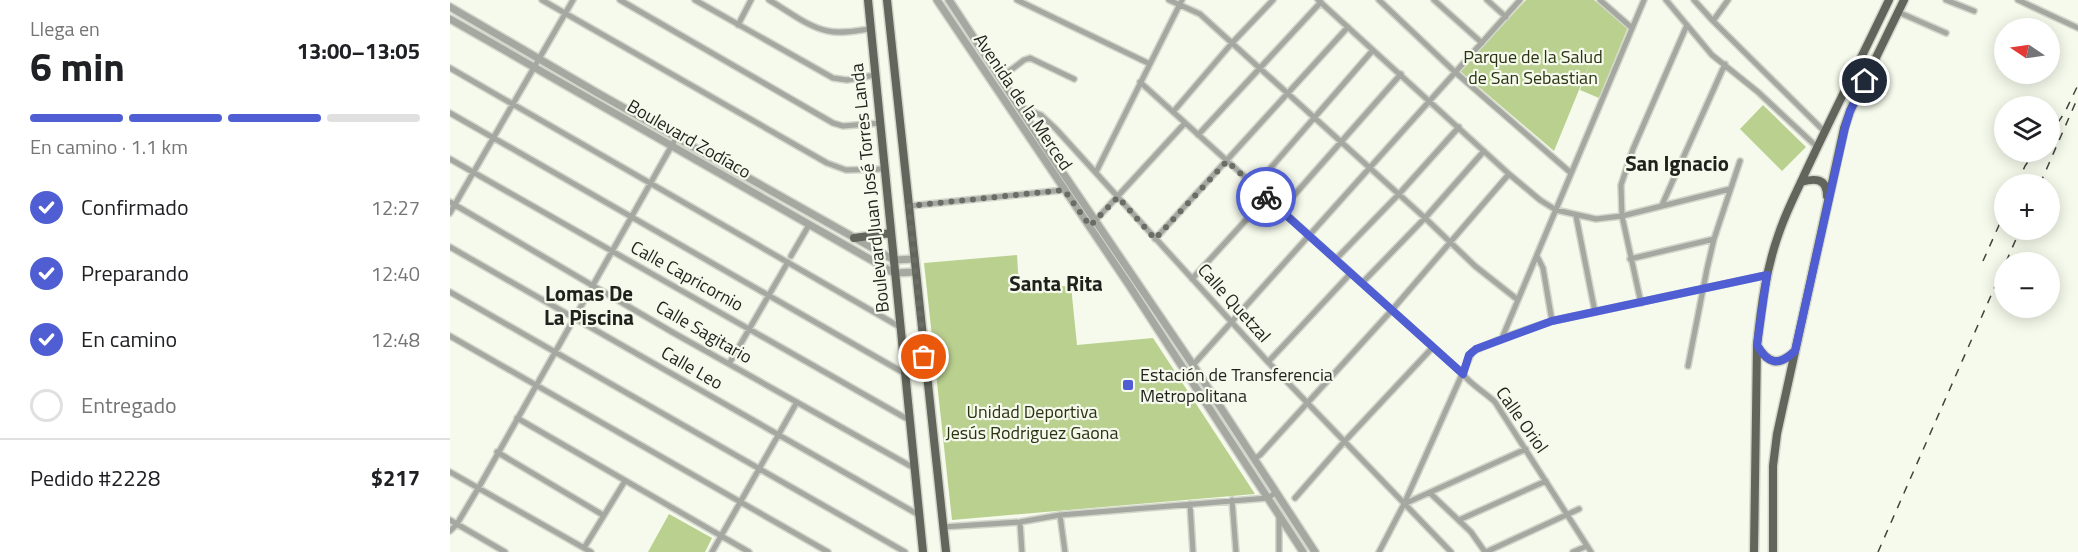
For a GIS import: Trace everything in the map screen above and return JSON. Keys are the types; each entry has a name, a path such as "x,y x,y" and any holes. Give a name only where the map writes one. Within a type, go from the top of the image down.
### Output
{"main road":[{"name":"Boulevard Juan José Torres Landa","path":"868,0 923,552"},
{"name":"Boulevard Juan José Torres Landa","path":"887,0 946,552"},
{"path":"1754,552 1757,345 1767,275 1779,231 1820,139 1889,0"},
{"path":"1773,552 1773,459 1826,208 1850,111 1904,0"},
{"path":"1801,182 1811,179 1824,182 1827,192 1826,208"},
{"path":"854,238 891,233"},
{"path":"1757,345 1767,358 1774,361 1787,358 1795,351"}],"street":[{"path":"542,0 827,163 846,171 884,169"},
{"path":"450,213 452,203 474,172 573,0"},
{"path":"620,0 833,123 843,126 881,123"},
{"path":"695,0 833,78 847,80 875,75"},
{"path":"738,25 751,0"},
{"path":"769,0 817,28 827,31 844,33 870,28"},
{"name":"Avenida de la Merced","path":"937,0 1090,226 1303,552"},
{"path":"1017,0 1150,64"},
{"path":"1169,0 1181,2 1200,14 1475,266 1518,300"},
{"path":"1173,112 1232,43 1273,0"},
{"path":"1380,0 1455,72 1571,173"},
{"path":"1434,0 1482,43"},
{"path":"1487,0 1506,17"},
{"path":"1193,365 1520,0"},
{"path":"1600,0 1632,28"},
{"path":"1502,338 1644,0"},
{"path":"1666,0 1712,55 1820,139"},
{"path":"1694,0 1820,139"},
{"path":"1713,21 1728,0"},
{"path":"1946,0 1974,11"},
{"path":"2018,0 2078,28"},
{"path":"945,11 952,1"},
{"name":"Avenida de la Merced","path":"952,1 1018,106 1193,365 1315,552"},
{"path":"1198,135 1320,1 1509,174 1556,210 1596,219 1622,216 1730,189"},
{"path":"1096,172 1181,2"},
{"name":"Boulevard Zodíaco","path":"450,8 894,260"},
{"path":"1898,12 1946,33"},
{"name":"Boulevard Zodíaco","path":"450,18 894,273"},
{"path":"1641,303 1630,259 1620,193 1624,173 1687,25"},
{"path":"1155,239 1348,27"},
{"path":"1255,186 1374,50"},
{"path":"1000,78 1030,58 1074,79"},
{"path":"1662,205 1725,64"},
{"path":"450,68 650,183 790,259 900,327"},
{"path":"1281,210 1401,74"},
{"name":"Calle Oriol","path":"1140,82 1463,374 1468,381 1484,391 1495,402 1591,552"},
{"name":"Calle Quetzal","path":"1018,106 1041,115 1096,172 1268,362 1451,552"},
{"path":"450,113 494,137 549,172 631,216 904,373"},
{"path":"1090,226 1185,123"},
{"path":"1336,259 1459,127"},
{"path":"450,531 457,524 479,487 676,138"},
{"path":"1362,283 1425,218 1484,151"},
{"name":"Calle Capricornio","path":"450,159 909,420"},
{"path":"1688,366 1714,239 1740,161"},
{"path":"1254,459 1392,310 1509,174"},
{"path":"909,206 1064,190"},
{"path":"1192,279 1267,197"},
{"name":"Calle Sagitario","path":"452,203 729,364 914,468"},
{"path":"1576,216 1595,312"},
{"path":"729,364 809,225"},
{"path":"1630,259 1714,239"},
{"name":"Calle Leo","path":"450,247 919,515"},
{"path":"1537,256 1543,268 1552,321"},
{"path":"894,260 915,259"},
{"path":"894,273 916,272"},
{"path":"1268,362 1351,273"},
{"path":"1379,552 1404,504 1472,352 1502,338 1552,321 1767,275"},
{"path":"450,291 905,552"},
{"path":"450,336 828,552"},
{"path":"1295,498 1433,347"},
{"path":"712,552 797,402"},
{"path":"517,418 749,552"},
{"path":"1404,504 1526,449"},
{"path":"497,452 603,515"},
{"path":"450,472 591,552"},
{"path":"584,548 625,481"},
{"path":"1459,520 1546,481"},
{"path":"944,526 1020,522 1060,515 1268,498 1276,492"},
{"path":"1430,493 1476,537 1486,552 1579,509"},
{"path":"1232,500 1236,552"},
{"path":"1190,504 1193,552"},
{"path":"1060,515 1065,552"},
{"path":"1279,515 1279,552"},
{"path":"450,520 505,552"},
{"path":"1020,522 1022,552"},
{"path":"1573,552 1587,546"}],"green space":[{"name":"Parque de la Salud de San Sebastian","path":"1526,0 1594,0 1628,27 1599,98 1580,90 1590,63 1554,151 1460,71"},
{"path":"1763,105 1806,147 1782,171 1740,129"},
{"name":"Unidad Deportiva Jesús Rodriguez Gaona","path":"1017,255 1019,287 1071,286 1077,345 1153,338 1255,494 952,520 924,263"},
{"path":"669,514 712,538 705,552 648,552"}],"railway":[{"path":"2060,120 2078,85"},
{"path":"2044,174 2078,97"},
{"path":"2021,174 2028,162"},
{"path":"1983,261 1994,236"},
{"path":"2010,252 2016,240"},
{"path":"1878,552 1994,289"}],"way so far":[{"path":"924,357 909,206 1064,190 1090,226 1118,197 1155,239 1227,161 1266,197"}],"place":[{"name":"Estación de Transferencia Metropolitana","path":"1128,385"}],"district":[{"name":"San Ignacio","path":"1677,164"},
{"name":"Santa Rita","path":"1056,284"},
{"name":"Lomas De La Piscina","path":"589,306"}],"route":[{"path":"1266,197 1463,374 1469,355 1476,349 1552,321 1767,275 1760,311 1757,345 1767,358 1780,361 1795,351 1845,128 1850,111 1865,81"}]}
